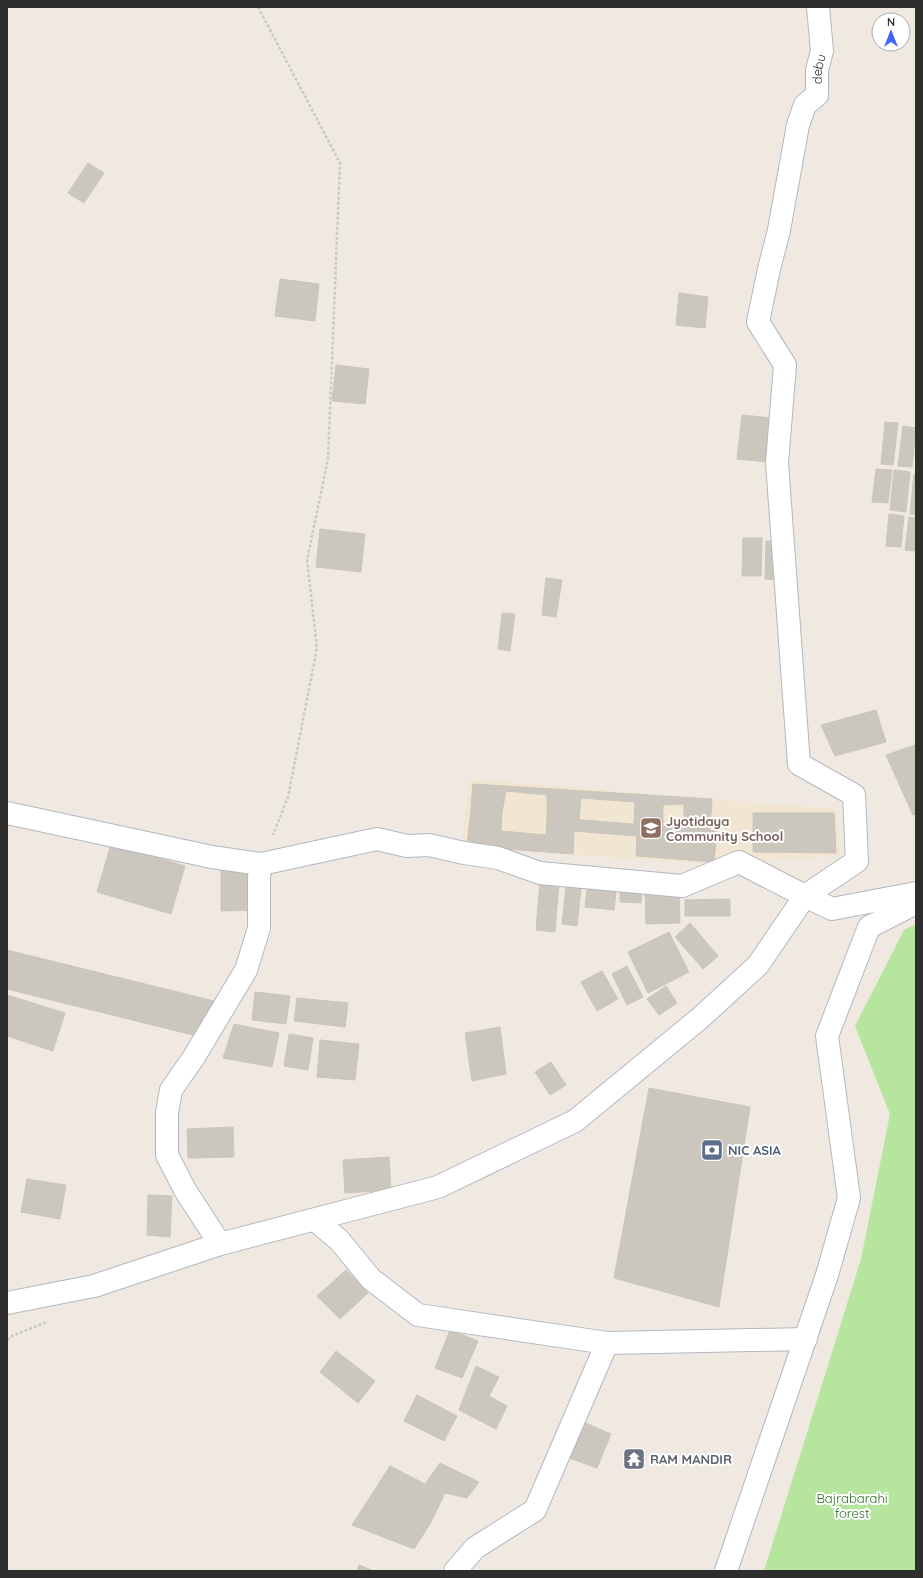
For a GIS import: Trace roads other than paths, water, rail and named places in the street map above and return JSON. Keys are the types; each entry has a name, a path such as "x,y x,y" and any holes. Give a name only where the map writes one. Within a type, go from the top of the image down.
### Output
{"street":[{"name":"debu","path":"805,896 857,860 854,794 799,764 777,463 785,365 758,322 779,230 798,124 804,105 817,95 817,70 822,52 818,7"},
{"path":"7,813 212,857 261,864 377,839 407,846 430,845 464,854 498,858 540,873 682,886 739,862 832,909 916,893"},
{"path":"220,1244 184,1190 167,1155 167,1113 171,1090 198,1050 246,970 259,928 259,878 261,864"},
{"path":"7,1303 94,1286 220,1244 438,1187 575,1120 699,1019 758,965 805,896"},
{"path":"726,1571 806,1339 849,1198 827,1036 869,927 916,903"},
{"path":"315,1220 339,1240 371,1279 418,1314 607,1343 806,1339"},
{"path":"456,1571 475,1548 535,1510 607,1343"}],"place":[{"name":"Jyotidaya Community School","path":"651,828"},
{"name":"NIC ASIA","path":"712,1150"},
{"name":"RAM MANDIR","path":"634,1459"}],"park label":[{"name":"Bajrabarahi forest","path":"852,1506"}]}
